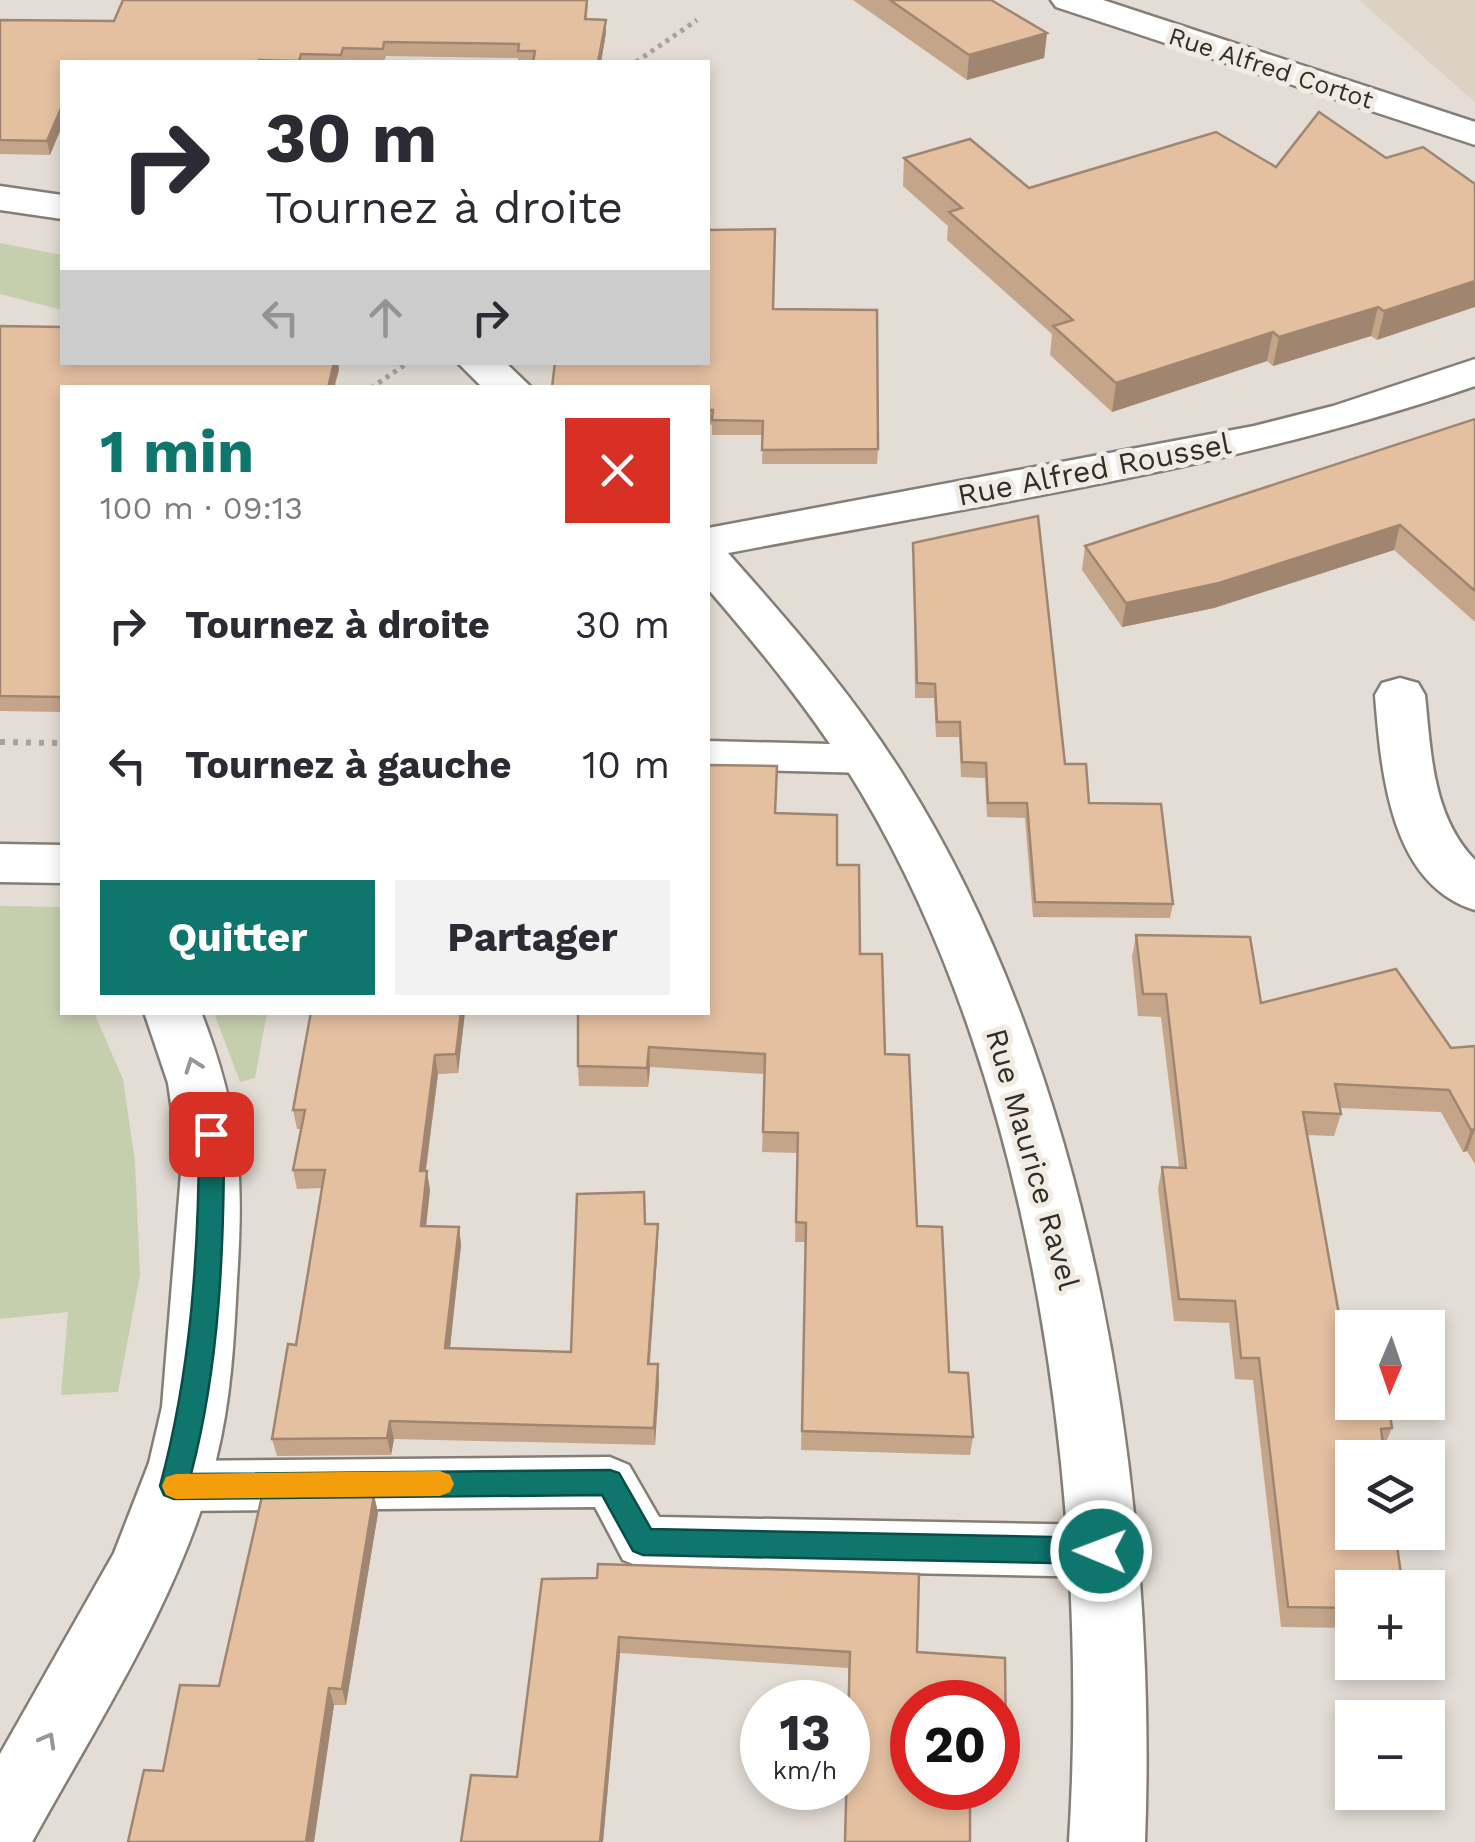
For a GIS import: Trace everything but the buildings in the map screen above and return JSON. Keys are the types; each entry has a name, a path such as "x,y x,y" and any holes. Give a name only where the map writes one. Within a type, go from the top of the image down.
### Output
{"street":[{"name":"Rue Alfred Cortot","path":"1068,0 1475,134"},
{"path":"0,198 60,207"},
{"path":"482,365 508,385"},
{"name":"Rue Alfred Roussel","path":"710,542 1255,439 1349,415 1475,372"},
{"name":"Rue Maurice Ravel","path":"710,562 788,647 836,708 868,758 963,940 1044,1177 1079,1329 1093,1430 1109,1730 1107,1842"},
{"path":"1400,696 1412,804 1449,864 1475,890"},
{"path":"0,863 60,864"},
{"path":"0,1824 107,1634 174,1486 195,1407 213,1173 204,1098 173,1015"}],"lane":[{"path":"710,755 868,758"},
{"path":"174,1486 610,1482 643,1542 1101,1551"}],"path":[{"path":"639,60 697,20"},
{"path":"374,385 404,365"},
{"path":"0,742 60,743"}],"shaded area":[{"path":"1359,0 1475,0 1475,102 1391,28"}],"green space":[{"path":"0,243 60,255 60,309 0,294"},
{"path":"0,906 60,907 60,1015 95,1015 123,1079 135,1162 140,1275 118,1392 61,1395 68,1312 0,1319"},
{"path":"215,1015 267,1015 255,1078 240,1082"}],"slow traffic":[{"path":"176,1486 440,1484"}],"route":[{"path":"211,1134 212,1214 195,1407 174,1486 610,1482 643,1542 1101,1551"}]}
